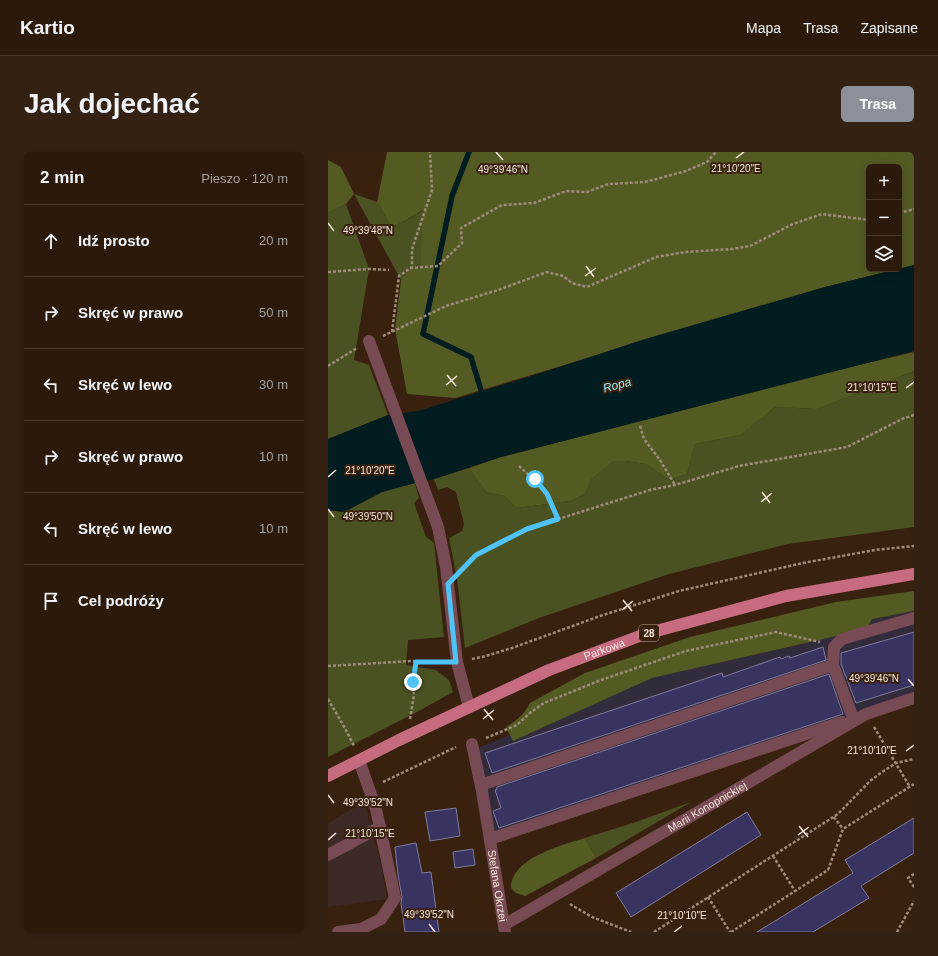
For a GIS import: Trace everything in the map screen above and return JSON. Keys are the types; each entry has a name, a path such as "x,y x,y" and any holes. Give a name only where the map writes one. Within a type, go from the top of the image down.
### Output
{"main road":[{"name":"Parkowa","path":"328,776 399,740 549,670 645,634 786,596 914,574"},
{"name":"Parkowa","path":"328,781 360,761"}],"street":[{"path":"369,341 438,527 446,567 456,662 469,707"},
{"path":"853,718 833,665 834,647 842,639 914,618"},
{"path":"481,785 833,665"},
{"name":"Marii Konopnickiej","path":"504,929 555,895 866,714 914,698"},
{"path":"490,840 866,714"},
{"name":"Stefana Okrzei","path":"472,744 481,785 504,929"},
{"path":"338,932 361,930 381,919 395,898 376,809 360,761"},
{"path":"328,855 380,827"}],"path":[{"path":"430,152 432,190 412,249 412,267 399,276 391,333 446,306 498,290 547,272 563,276 572,283 587,287 656,257 685,252 732,249 750,246 793,224 822,214 866,220"},
{"path":"410,268 438,266 462,243 461,228 502,205 534,203 566,191 587,192 608,184 645,182 686,171 707,162 716,152"},
{"path":"902,212 914,208"},
{"path":"328,272 369,269 389,270"},
{"path":"328,366 369,341"},
{"path":"448,584 476,555 527,529 650,490 675,485 739,466 847,447 902,419 914,415"},
{"path":"640,426 644,439 660,460 675,485"},
{"path":"519,466 535,479 547,494 558,519"},
{"path":"328,666 416,662 456,662 486,656 600,616 679,591 803,563 875,550 914,546"},
{"path":"370,792 379,785 468,741 472,744 517,726 530,712 544,702 601,680 686,651 776,632 816,640 834,647"},
{"path":"409,721 414,695 413,682 416,662"},
{"path":"328,699 346,730 360,761"},
{"path":"866,714 910,787"},
{"path":"654,932 834,817 870,781 896,763 914,759"},
{"path":"708,897 730,932 828,870 843,829 914,784"},
{"path":"834,817 843,829"},
{"path":"772,856 795,891"},
{"path":"914,874 908,878 914,887"},
{"path":"555,895 592,917 631,932"},
{"path":"897,932 914,900"}],"shaded area":[{"path":"914,611 914,701 492,842 475,749 510,735 514,740 652,678 867,629 872,619"},
{"path":"364,802 382,870 387,899 328,907 328,823"}],"green space":[{"path":"387,152 914,152 914,265 902,268 902,164 866,164 866,272 886,272 825,287 455,398 407,394 395,329 401,280 410,268 420,267 423,210 392,228 377,202"},
{"path":"328,160 341,167 354,194 346,204 328,213"},
{"path":"354,194 377,202 392,228 424,210 420,268 410,268 401,280"},
{"path":"346,204 369,269 354,360 369,365 388,415 328,439 328,213"},
{"path":"914,352 914,371 817,409 775,407 741,435 695,444 687,474 669,480 646,464 613,461 591,480 585,494 570,501 517,508 504,496 486,492 469,468 501,457 825,373"},
{"path":"914,371 914,527 788,544 669,574 539,618 465,648 457,579 449,538 462,531 464,524 456,492 447,487 438,490 434,479 469,468 486,492 504,496 517,508 570,501 585,494 591,480 612,461 646,464 669,480 687,474 695,444 741,435 775,407 817,409"},
{"path":"415,483 419,498 414,503 426,537 434,543 444,637 408,640 406,665 436,670 449,680 453,692 328,757 328,510 344,512 382,492"},
{"path":"914,591 914,611 872,619 867,629 652,678 513,741 506,727 520,717 530,703 585,673 690,637 836,602"},
{"path":"691,802 596,858 585,838 636,822"},
{"path":"585,838 596,858 525,896 516,893 511,888 513,878 519,869 528,861 551,849"}],"water":[{"name":"Ropa","path":"914,265 914,351 501,457 434,479 382,492 344,512 328,510 328,439 388,415 418,411 645,339 825,287 886,272 902,272 902,268"}],"building":[{"path":"914,632 914,685 856,703 841,664 841,653"},
{"path":"823,647 826,660 492,773 485,753 722,673 723,677 780,657 781,659 789,656 790,658"},
{"path":"829,674 843,714 499,828 493,811 501,808 495,790 497,787"},
{"path":"456,808 460,836 430,841 425,812"},
{"path":"747,812 761,835 631,917 616,893"},
{"path":"914,818 914,853 861,886 869,898 813,932 757,932 853,873 845,860"},
{"path":"416,843 422,873 431,872 439,932 405,932 395,847"},
{"path":"473,849 475,865 455,868 453,852"}],"waterway":[{"path":"469,152 452,196 423,334 471,357 483,397"}],"route":[{"path":"413,682 416,662 456,662 448,584 476,555 527,529 558,519 547,494 535,479"}]}
